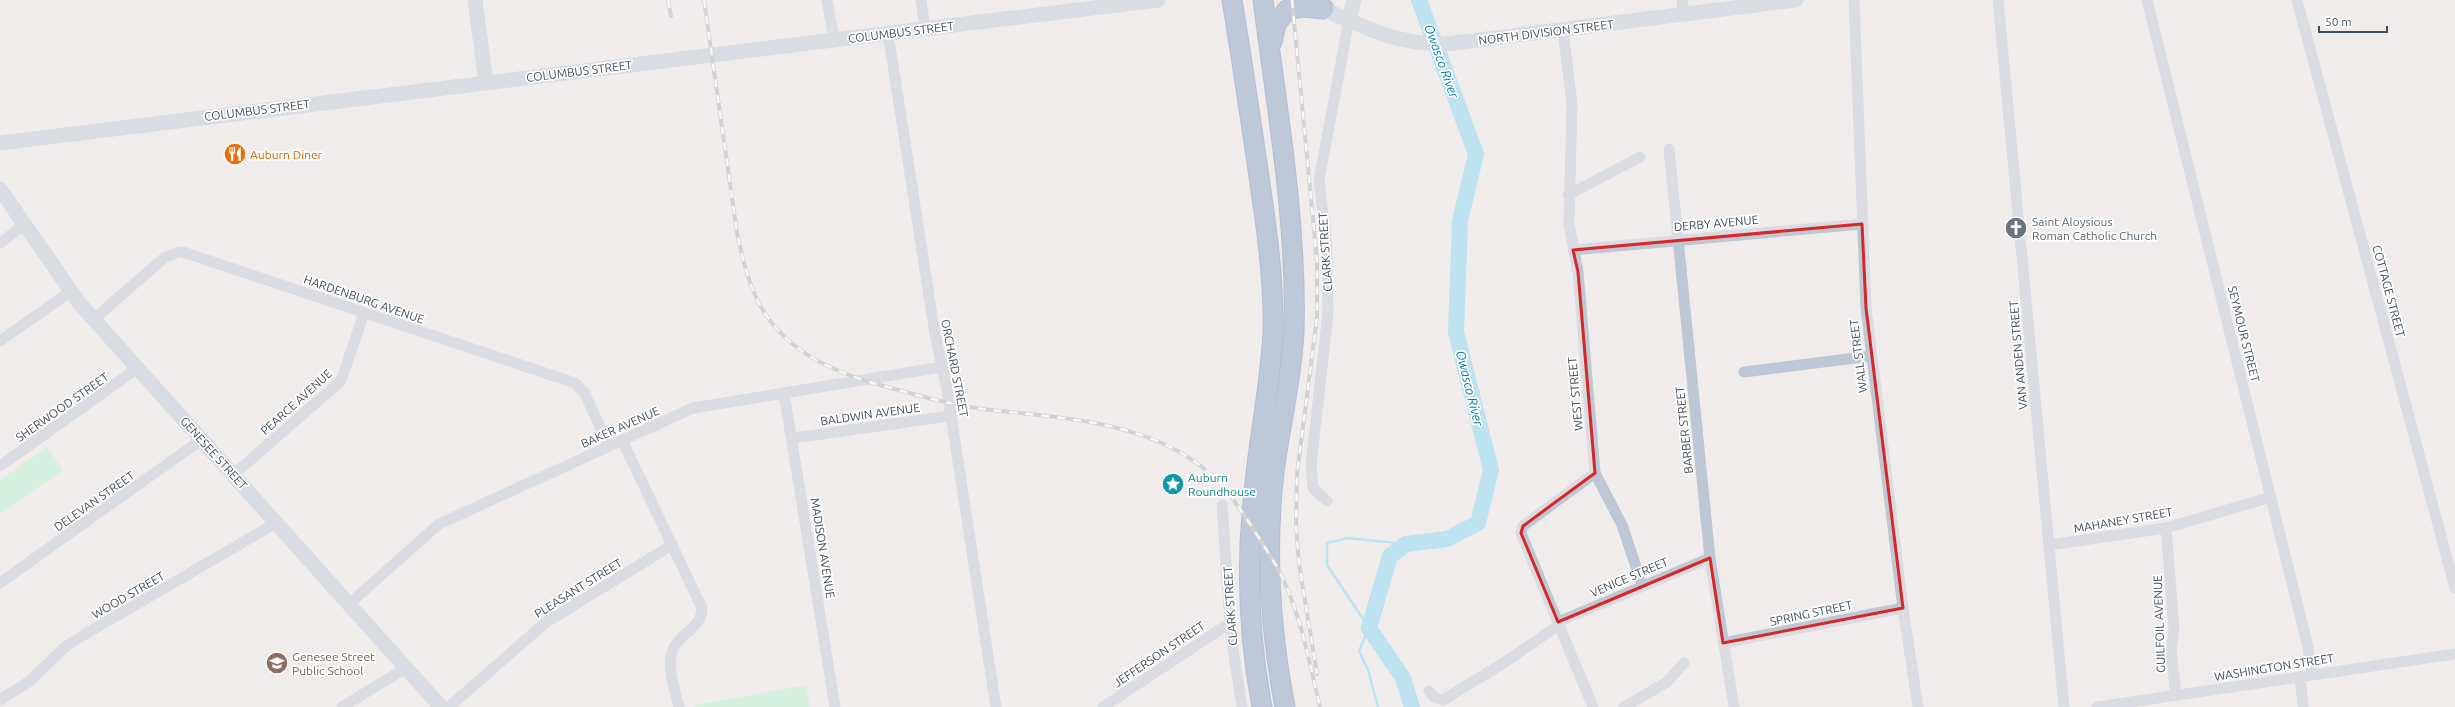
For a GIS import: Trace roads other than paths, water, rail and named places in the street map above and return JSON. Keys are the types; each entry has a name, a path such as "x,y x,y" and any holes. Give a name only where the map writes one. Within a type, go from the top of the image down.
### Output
{"highway":[{"path":"1232,0 1265,215 1272,292 1273,330 1269,384 1254,484 1250,550 1250,613 1262,707"},
{"path":"1263,0 1288,195 1295,289 1290,368 1274,470 1269,539 1270,596 1274,645 1285,707"},
{"path":"1270,60 1274,29 1281,15 1293,8 1324,9"}],"street":[{"path":"475,0 486,82"},
{"path":"827,0 834,40"},
{"path":"921,0 925,29"},
{"name":"COLUMBUS STREET","path":"0,143 925,29 1077,5 1158,0"},
{"name":"NORTH DIVISION STREET","path":"1302,0 1386,36 1432,44 1481,41 1563,30 1683,7 1796,0"},
{"name":"CLARK STREET","path":"1327,501 1313,488 1311,466 1328,313 1327,249 1319,180 1354,0"},
{"name":"WALL STREET","path":"1854,0 1866,308 1903,608 1918,707"},
{"name":"VAN ANDEN STREET","path":"1998,0 2064,707"},
{"name":"SEYMOUR STREET","path":"2147,0 2308,647 2312,674"},
{"name":"COTTAGE STREET","path":"2297,0 2455,588"},
{"name":"WEST STREET","path":"1563,30 1572,103 1568,195 1569,224 1578,272 1595,472"},
{"name":"ORCHARD STREET","path":"888,33 934,334 942,367 996,707"},
{"name":"BARBER STREET","path":"1669,149 1710,558 1734,707"},
{"path":"1568,195 1640,157"},
{"name":"GENESEE STREET","path":"0,189 71,291 94,319 441,707"},
{"name":"DERBY AVENUE","path":"1573,250 1862,224"},
{"path":"0,243 24,225"},
{"name":"HARDENBURG AVENUE","path":"94,319 164,258 178,252 196,256 575,383 584,392 609,446"},
{"path":"0,341 71,291"},
{"name":"PEARCE AVENUE","path":"233,475 341,380 364,313"},
{"path":"1744,372 1871,356"},
{"name":"BAKER AVENUE","path":"349,604 439,524 622,440 701,406 942,367"},
{"name":"SHERWOOD STREET","path":"0,466 138,368"},
{"name":"MADISON AVENUE","path":"784,393 835,707"},
{"name":"BALDWIN AVENUE","path":"792,438 950,416"},
{"name":"DELEVAN STREET","path":"0,583 201,440"},
{"path":"622,440 702,608 702,615 698,622 677,644 672,652 671,663 679,707"},
{"path":"1593,707 1521,533 1523,526 1595,472 1622,525 1642,585"},
{"name":"MAHANEY STREET","path":"2049,545 2166,528 2271,497"},
{"name":"CLARK STREET","path":"1222,505 1230,624 1242,707"},
{"name":"WOOD STREET","path":"0,700 30,681 58,654 82,636 276,523"},
{"name":"GUILFOIL AVENUE","path":"2166,528 2174,629 2171,652 2176,695"},
{"name":"PLEASANT STREET","path":"449,707 545,623 672,545"},
{"name":"VENICE STREET","path":"1429,690 1435,698 1443,700 1502,664 1558,623 1642,585 1710,558"},
{"name":"SPRING STREET","path":"1723,643 1903,608"},
{"name":"JEFFERSON STREET","path":"1103,707 1211,634 1230,624"},
{"name":"WASHINGTON STREET","path":"2097,707 2455,654"},
{"path":"1624,707 1667,682 1684,663"},
{"path":"342,707 406,668"},
{"path":"2300,677 2303,707"}],"waterway":[{"name":"Owasco River","path":"1412,707 1403,678 1369,628 1390,556 1406,544 1447,539 1478,523 1491,470 1456,332 1460,221 1476,154 1419,0"},
{"path":"1378,707 1368,670 1359,651 1369,628 1327,565 1327,543 1348,538 1406,544"}],"railway":[{"path":"668,0 671,16"},
{"path":"704,0 737,233 750,284 764,312 774,326 799,349 812,358 857,378 928,398 969,407 1077,420 1108,426 1138,434 1167,445 1194,461 1218,481 1226,490 1252,527 1277,567 1285,583 1298,618 1320,707"},
{"path":"1292,0 1317,261 1317,317 1297,474 1296,526 1299,564 1317,674"}],"place":[{"name":"Auburn Diner","path":"235,154"},
{"name":"Saint Aloysious Roman Catholic Church","path":"2016,228"},
{"name":"Auburn Roundhouse","path":"1173,484"},
{"name":"Genesee Street Public School","path":"277,663"}]}
